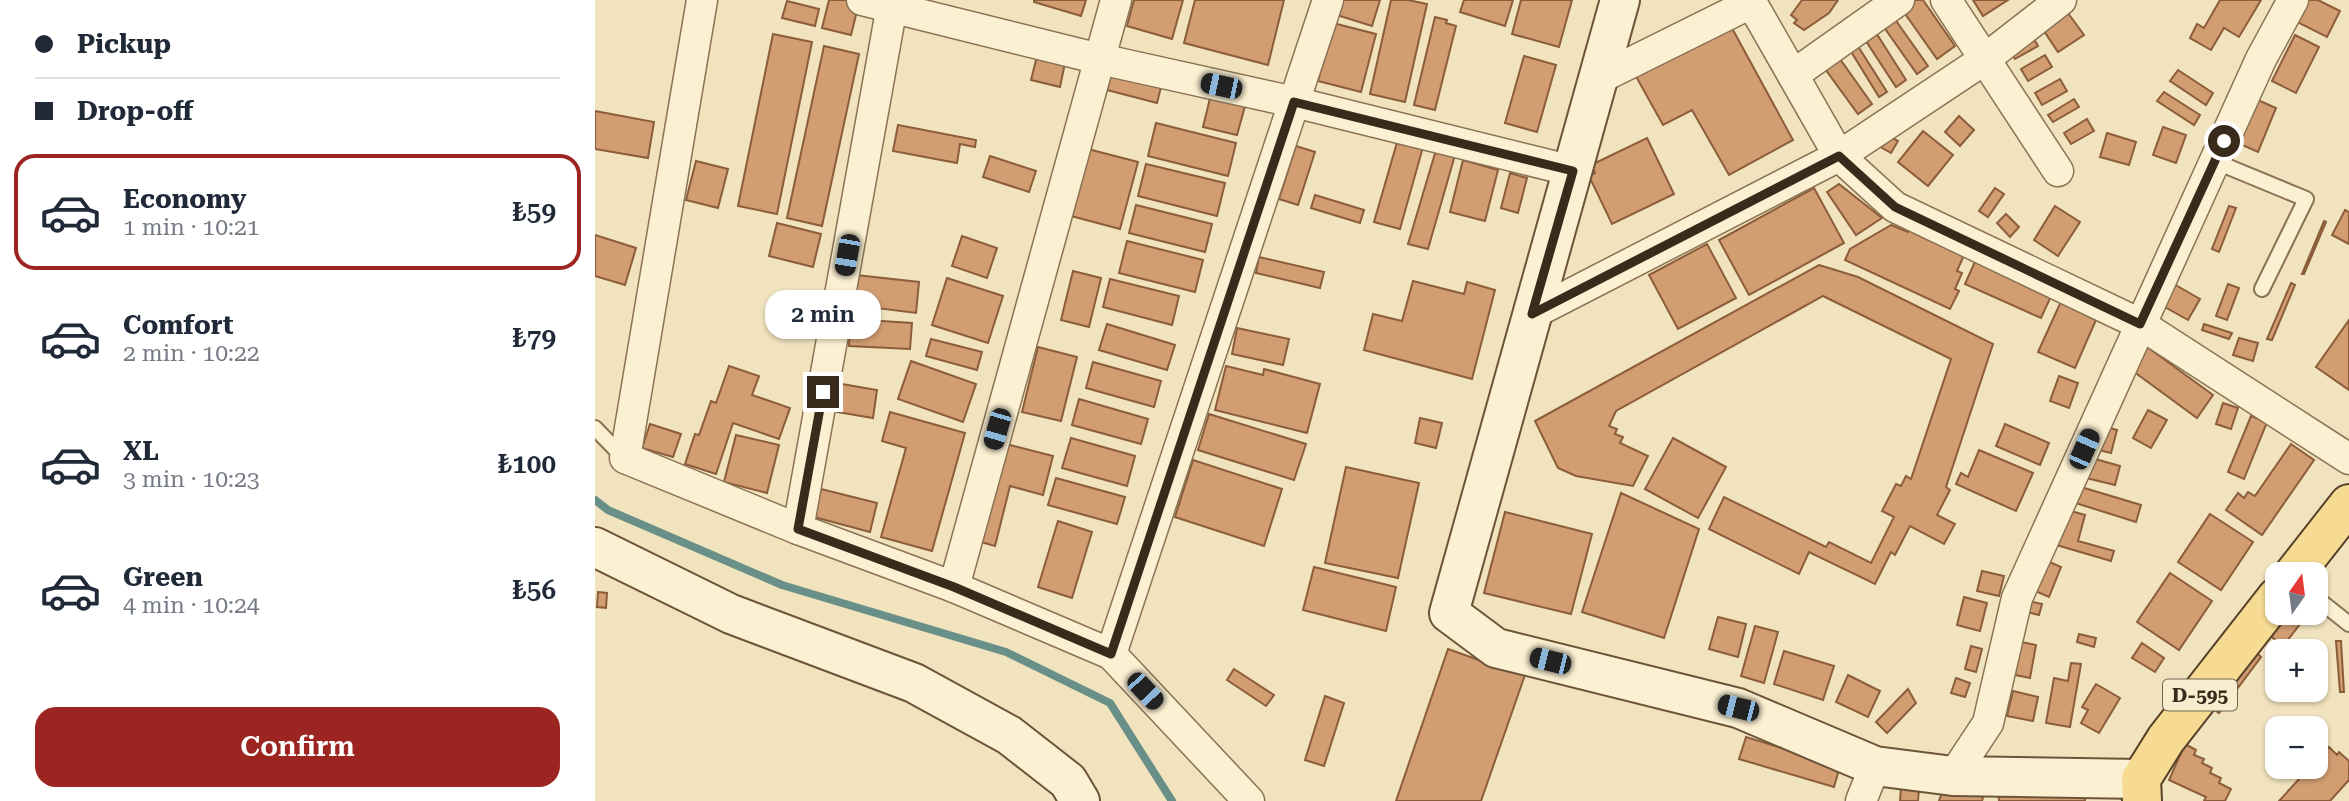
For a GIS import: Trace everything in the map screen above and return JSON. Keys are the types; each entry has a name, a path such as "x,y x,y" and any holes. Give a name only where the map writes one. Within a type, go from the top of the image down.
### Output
{"main road":[{"path":"2303,562 2349,504"},
{"name":"D-595","path":"2142,790 2167,739 2265,612"}],"street":[{"path":"702,0 625,458 798,529 954,587 1111,654 1249,801"},
{"path":"862,0 892,4 1100,59 1294,102 1573,171"},
{"path":"954,587 1116,0"},
{"path":"1111,654 1328,0"},
{"path":"1620,0 1449,613 1496,648 1738,708 1875,766 1954,776 2142,790"},
{"path":"1793,75 1899,0"},
{"path":"1946,0 2058,171"},
{"path":"1532,314 1839,156 1985,59 2061,0"},
{"path":"1954,776 1988,723 2017,598 2261,59 2293,0"},
{"path":"1598,79 1750,1 1839,156 1895,207 2140,324 2349,459"},
{"path":"798,529 892,4"},
{"path":"595,547 731,614 915,683 1009,735 1068,781 1080,801"},
{"path":"1861,801 1875,766"}],"lane":[{"path":"2214,161 2306,199 2262,289"},
{"path":"595,428 625,458"},
{"path":"2328,607 2349,624"}],"building":[{"path":"829,0 859,3 851,35 822,28"},
{"path":"1034,0 1086,0 1081,16"},
{"path":"1134,0 1183,0 1172,39 1127,26"},
{"path":"1195,0 1284,0 1268,65 1184,43"},
{"path":"1341,0 1380,0 1372,26 1337,15"},
{"path":"1391,0 1427,4 1405,102 1370,94"},
{"path":"1464,0 1513,0 1505,26 1460,12"},
{"path":"1521,0 1572,0 1559,47 1512,34"},
{"path":"1802,0 1838,0 1829,13 1804,30 1794,23 1797,20 1791,15"},
{"path":"1913,0 1923,0 1955,46 1937,59 1901,8"},
{"path":"1973,0 2008,0 1983,16"},
{"path":"2220,0 2261,0 2239,37 2224,28 2211,50 2190,38 2197,24 2204,28"},
{"path":"2295,0 2318,0 2340,11 2327,37 2287,17"},
{"path":"787,1 819,9 815,26 782,18"},
{"path":"2065,9 2084,35 2058,52 2040,25"},
{"path":"1892,15 1928,66 1917,74 1881,23"},
{"path":"1435,17 1456,26 1435,110 1414,105"},
{"path":"1727,19 1793,140 1729,175 1692,110 1663,125 1633,71"},
{"path":"1333,23 1376,34 1361,92 1318,81"},
{"path":"1873,28 1906,80 1896,87 1862,35"},
{"path":"2031,33 2038,46 2015,59 2007,46"},
{"path":"773,34 812,42 777,214 738,206"},
{"path":"2295,35 2319,47 2296,93 2272,81"},
{"path":"1854,40 1887,92 1879,97 1847,45"},
{"path":"824,46 859,54 822,226 787,218"},
{"path":"1835,52 1872,104 1858,114 1820,62"},
{"path":"2045,55 2052,67 2028,81 2021,69"},
{"path":"1037,56 1065,63 1060,87 1031,80"},
{"path":"1524,56 1556,65 1537,132 1505,123"},
{"path":"1113,66 1163,79 1157,103 1107,90"},
{"path":"2178,70 2213,93 2206,105 2170,81"},
{"path":"2060,79 2067,91 2042,105 2035,93"},
{"path":"1212,90 1247,99 1237,135 1203,127"},
{"path":"2164,92 2200,115 2194,125 2157,101"},
{"path":"2251,97 2276,108 2258,152 2233,141"},
{"path":"2074,99 2079,107 2053,122 2048,115"},
{"path":"595,111 654,122 648,158 595,149"},
{"path":"1959,116 1974,130 1960,146 1945,132"},
{"path":"2087,119 2094,131 2071,144 2064,133"},
{"path":"1156,123 1236,143 1228,176 1148,156"},
{"path":"898,125 976,140 975,147 960,144 957,163 893,151"},
{"path":"2163,127 2186,135 2176,163 2153,155"},
{"path":"1923,131 1953,155 1928,186 1898,162"},
{"path":"1882,133 1898,141 1891,153 1875,144"},
{"path":"2107,133 2136,142 2129,165 2100,157"},
{"path":"1647,138 1674,194 1612,224 1589,176 1595,173 1591,165"},
{"path":"1398,139 1423,147 1400,229 1374,222"},
{"path":"1296,146 1315,152 1298,205 1279,199"},
{"path":"1088,149 1138,162 1120,229 1071,216"},
{"path":"1436,150 1455,155 1428,249 1408,244"},
{"path":"990,156 1036,171 1029,192 983,177"},
{"path":"1463,160 1498,170 1485,221 1450,212"},
{"path":"696,161 728,169 718,208 686,200"},
{"path":"1146,164 1225,183 1217,216 1138,196"},
{"path":"1510,173 1527,178 1518,213 1501,208"},
{"path":"1839,184 1882,218 1856,235 1827,192"},
{"path":"1814,188 1844,243 1749,295 1719,240"},
{"path":"1995,188 2004,194 1988,217 1979,211"},
{"path":"1315,195 1364,210 1360,223 1311,208"},
{"path":"1136,205 1212,224 1205,252 1129,233"},
{"path":"2055,206 2080,222 2058,256 2034,240"},
{"path":"2229,206 2236,208 2219,252 2212,249"},
{"path":"2345,210 2349,212 2349,244 2332,235"},
{"path":"2006,214 2019,227 2010,237 1997,223"},
{"path":"2324,221 2326,222 2302,274"},
{"path":"777,223 821,234 813,267 769,256"},
{"path":"1891,225 1908,232 1910,227 1965,253 1957,271 1962,273 1955,289 1959,291 1950,309 1845,260 1850,249"},
{"path":"595,235 636,248 625,285 595,276"},
{"path":"962,236 997,248 987,278 952,266"},
{"path":"1127,241 1203,260 1195,292 1119,273"},
{"path":"1707,244 1736,298 1678,329 1649,275"},
{"path":"1259,257 1324,272 1320,288 1256,273"},
{"path":"1977,257 2053,292 2041,318 1965,284"},
{"path":"1819,265 1858,277 1993,344 1946,487 1950,490 1937,515 1955,524 1944,544 1910,526 1895,555 1891,552 1875,584 1809,552 1799,574 1709,529 1724,497 1826,547 1829,542 1871,563 1894,517 1882,511 1896,484 1901,486 1906,476 1911,479 1951,359 1823,296 1616,411 1609,426 1617,429 1615,434 1623,437 1620,443 1648,456 1633,486 1576,476 1558,468 1535,421"},
{"path":"1073,271 1101,278 1089,327 1061,320"},
{"path":"856,275 919,282 916,313 852,305"},
{"path":"947,278 1003,296 988,343 932,325"},
{"path":"1110,279 1179,296 1172,325 1103,307"},
{"path":"2167,280 2200,299 2188,320 2154,301"},
{"path":"1413,281 1464,294 1467,282 1495,290 1472,379 1364,350 1373,314 1402,321"},
{"path":"2291,283 2295,285 2272,340 2267,339"},
{"path":"2228,284 2239,288 2227,320 2216,316"},
{"path":"2063,297 2099,313 2075,368 2038,352"},
{"path":"850,319 912,323 910,349 849,346"},
{"path":"2349,320 2349,390 2316,367"},
{"path":"1107,324 1175,345 1167,370 1099,350"},
{"path":"2204,324 2232,333 2229,339 2202,330"},
{"path":"1237,328 1289,339 1283,365 1232,354"},
{"path":"2239,338 2258,343 2253,361 2233,355"},
{"path":"931,339 982,352 977,370 926,356"},
{"path":"2139,341 2213,395 2197,418 2126,366"},
{"path":"1038,347 1077,357 1061,421 1022,412"},
{"path":"911,361 976,384 963,422 898,399"},
{"path":"1093,362 1161,381 1154,407 1086,388"},
{"path":"729,366 759,376 752,395 790,408 779,439 733,423 716,474 685,464 695,434 699,435 711,401 716,403"},
{"path":"1226,366 1263,375 1264,369 1320,384 1307,433 1215,410"},
{"path":"2059,376 2078,383 2069,408 2050,401"},
{"path":"842,384 877,390 873,418 837,412"},
{"path":"1079,399 1148,419 1141,444 1072,425"},
{"path":"2223,403 2238,408 2231,429 2216,424"},
{"path":"2148,410 2167,420 2151,448 2133,438"},
{"path":"890,412 965,433 932,551 881,537 906,448 882,441"},
{"path":"1209,414 1306,444 1294,480 1198,450"},
{"path":"2251,416 2267,422 2244,479 2228,472"},
{"path":"1420,418 1442,423 1436,448 1415,443"},
{"path":"650,424 681,434 673,457 642,448"},
{"path":"2005,424 2049,443 2040,465 1996,446"},
{"path":"2096,424 2117,430 2111,453 2090,448"},
{"path":"736,435 779,445 767,493 724,482"},
{"path":"1071,438 1135,456 1127,486 1062,468"},
{"path":"1673,438 1726,467 1698,518 1645,489"},
{"path":"1006,444 1053,456 1043,495 1010,486 995,546 981,542"},
{"path":"2291,444 2314,460 2262,535 2226,510 2238,493 2244,498 2248,492 2255,496"},
{"path":"1979,450 2033,473 2016,511 1956,484 1961,473 1968,477"},
{"path":"2088,457 2120,466 2115,485 2082,477"},
{"path":"1193,460 1282,489 1264,546 1175,517"},
{"path":"1346,467 1419,483 1398,578 1325,563"},
{"path":"1056,478 1125,497 1117,524 1048,505"},
{"path":"2071,484 2141,505 2136,522 2066,500"},
{"path":"821,489 877,503 870,532 814,517"},
{"path":"1621,493 1699,529 1664,638 1582,612"},
{"path":"2064,509 2085,515 2078,541 2114,551 2111,561 2053,544"},
{"path":"1505,512 1592,534 1571,614 1484,593"},
{"path":"2210,514 2253,542 2221,590 2178,562"},
{"path":"1058,521 1092,532 1072,598 1038,587"},
{"path":"2047,561 2061,567 2049,597 2035,591"},
{"path":"1314,567 1396,587 1386,631 1303,610"},
{"path":"1982,571 2004,576 1999,596 1977,591"},
{"path":"2170,573 2212,601 2179,650 2137,622"},
{"path":"598,592 607,593 606,608 597,607"},
{"path":"1964,597 1987,603 1980,631 1957,625"},
{"path":"2029,601 2042,604 2039,615 2026,612"},
{"path":"1718,617 1746,624 1738,657 1709,649"},
{"path":"2266,625 2299,625 2288,639 2274,639 2262,629"},
{"path":"1755,626 1778,632 1764,683 1741,676"},
{"path":"2079,634 2096,638 2094,647 2077,642"},
{"path":"2336,641 2341,641 2344,692 2340,692"},
{"path":"2021,642 2036,645 2030,678 2015,675"},
{"path":"2142,643 2164,658 2155,672 2132,658"},
{"path":"1971,646 1982,649 1976,672 1965,669"},
{"path":"1448,649 1487,663 1526,672 1481,801 1396,801"},
{"path":"1784,651 1834,666 1823,700 1774,684"},
{"path":"2256,652 2261,657 2219,713 2205,703"},
{"path":"2071,663 2081,664 2070,727 2046,723 2054,678 2068,681"},
{"path":"1234,669 1274,695 1266,706 1227,680"},
{"path":"1848,675 1880,691 1868,717 1836,702"},
{"path":"1956,678 1970,683 1965,697 1951,693"},
{"path":"2096,684 2120,698 2099,733 2081,723 2088,710 2082,707"},
{"path":"1908,689 1916,703 1887,733 1876,722"},
{"path":"2013,691 2038,697 2033,721 2007,716"},
{"path":"1325,696 1344,703 1324,766 1305,760"},
{"path":"1746,737 1840,766 1834,787 1739,759"},
{"path":"2185,744 2196,750 2194,755 2204,759 2202,763 2212,768 2210,773 2221,778 2219,783 2231,789 2225,801 2204,801 2206,797 2169,780"},
{"path":"2328,748 2337,755 2339,752 2349,761 2349,780 2330,801 2279,801 2299,779 2328,779"},
{"path":"1946,781 1984,794 1982,801 1939,801"},
{"path":"1901,787 1919,789 1918,801 1900,801"},
{"path":"2084,787 2085,801 1999,801 1998,791"}],"waterway":[{"path":"595,500 608,510 782,585 1006,652 1110,703 1172,801"}],"route":[{"path":"823,392 798,529 954,587 1111,654 1294,102 1573,171 1532,314 1839,156 1895,207 2140,324 2224,141"}]}
